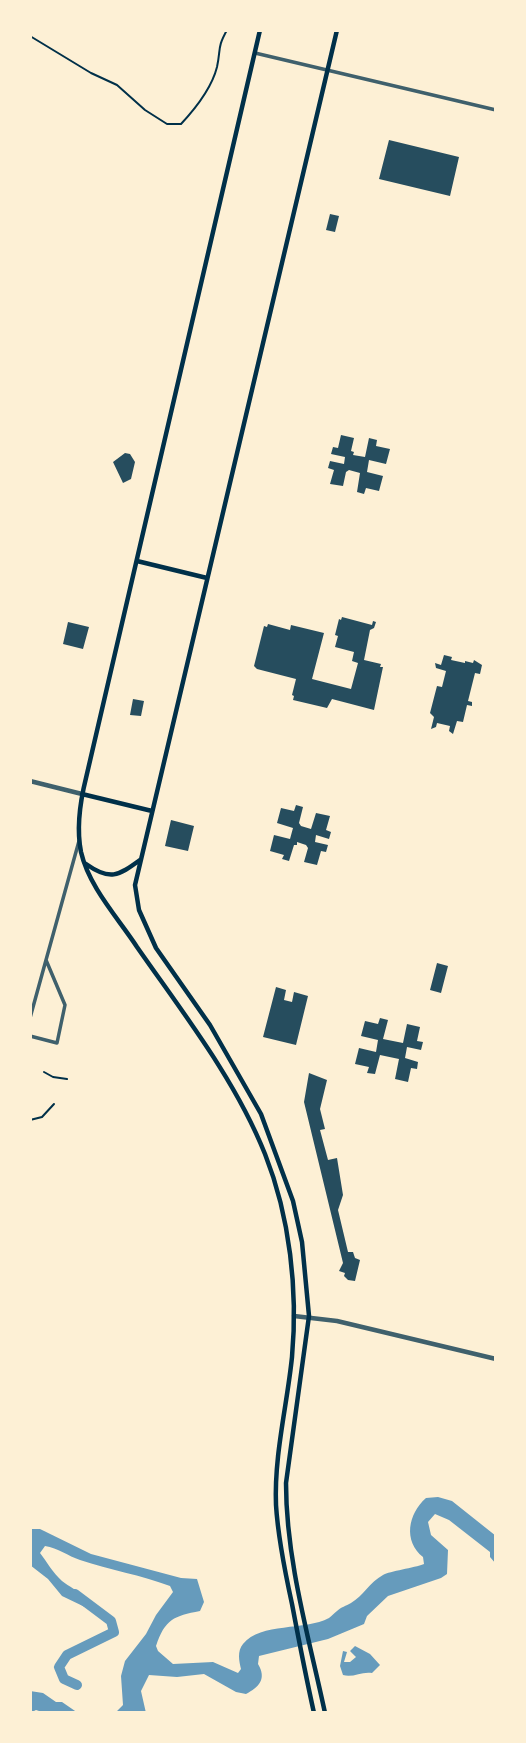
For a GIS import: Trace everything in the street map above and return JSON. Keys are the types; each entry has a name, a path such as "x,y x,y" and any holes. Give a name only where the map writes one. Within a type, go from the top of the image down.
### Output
{"main road":[{"path":"260,30 82,794 79,818 80,839 86,863 102,895 203,1042 248,1116 269,1164 290,1261 294,1316 292,1357 278,1457 276,1504 280,1539 314,1713"},
{"path":"325,1713 289,1536 286,1483 309,1316 302,1242 293,1201 261,1114 210,1025 156,948 139,910 135,885 337,30"},
{"path":"136,561 207,578"},
{"path":"82,794 152,811"},
{"path":"86,863 103,875 114,875 122,873 140,859"}],"street":[{"path":"255,53 496,110"},
{"path":"30,782 82,794"},
{"path":"30,1018 80,839"},
{"path":"30,1036 57,1043 65,1005 46,960"},
{"path":"294,1316 309,1316 496,1359"}],"path":[{"path":"30,36 91,73 117,85 145,110 167,124 181,124 200,101 216,69 219,44 227,30"},
{"path":"44,1072 53,1077 67,1079"},
{"path":"30,1120 42,1117 54,1104"}],"water":[{"path":"438,1497 452,1501 496,1536 496,1564 490,1557 490,1552 449,1520 435,1514 428,1522 431,1535 448,1550 447,1574 388,1596 367,1616 364,1624 328,1639 259,1656 262,1678 255,1688 246,1694 236,1692 204,1674 177,1677 149,1675 141,1691 146,1713 78,1713 117,1711 123,1705 121,1676 125,1661 173,1592 170,1586 80,1560 45,1546 40,1553 59,1578 85,1597 87,1608 62,1596 48,1579 30,1565 30,1529 40,1529 91,1554 181,1578 197,1579 204,1602 200,1611 177,1617 167,1624 156,1646 158,1651 173,1664 213,1662 238,1673 241,1669 240,1650 251,1637 261,1632 329,1618 355,1600 383,1575 424,1564 423,1557 412,1543 410,1528 415,1512 426,1498"},
{"path":"355,1646 370,1654 380,1665 372,1673 343,1675 340,1666 343,1651 347,1652 344,1662 350,1662 356,1657 350,1651"},
{"path":"30,1691 43,1693 78,1713 45,1713 36,1710 30,1713"}],"building":[{"path":"389,140 459,157 450,196 379,179"},
{"path":"330,214 339,216 335,232 326,230"},
{"path":"341,435 354,438 351,451 354,452 353,455 365,457 369,438 377,440 376,446 390,449 386,464 369,460 367,472 383,476 379,491 366,488 364,494 357,492 360,473 349,470 346,472 343,486 330,484 334,470 328,468 330,461 344,464 345,457 331,454 333,447 338,448"},
{"path":"125,453 130,454 135,462 131,479 123,483 113,462"},
{"path":"342,617 372,625 373,621 376,622 370,630 364,660 381,664 380,667 383,667 374,710 332,699 327,708 293,700 296,679 254,666 264,626 267,627 268,624 290,630 291,625 324,633 312,679 351,689 358,663 352,661 354,652 335,647 338,636 335,635"},
{"path":"68,622 89,627 83,649 63,644"},
{"path":"444,655 452,657 451,660 473,663 474,660 482,665 480,674 475,673 468,701 472,702 472,706 467,705 463,722 457,721 453,734 449,731 450,726 437,723 436,727 431,729 434,717 430,713 437,686 442,687 446,671 436,668 435,663 441,665"},
{"path":"133,699 144,701 141,716 130,715"},
{"path":"296,805 303,807 299,823 301,826 311,829 316,813 330,816 326,830 331,832 329,839 316,835 315,842 328,845 326,852 321,851 317,865 304,862 308,848 297,842 289,861 282,859 284,855 270,851 274,835 290,839 293,828 277,823 281,808 294,811"},
{"path":"171,820 194,826 188,851 165,846"},
{"path":"437,963 448,966 441,993 430,990"},
{"path":"276,987 286,990 284,1000 292,1002 294,992 308,996 296,1045 263,1037"},
{"path":"380,1018 388,1020 383,1039 403,1043 407,1024 420,1027 417,1041 423,1042 421,1050 407,1047 405,1058 418,1062 417,1069 411,1068 408,1082 395,1079 399,1059 380,1055 375,1074 367,1073 369,1067 355,1064 359,1048 376,1052 378,1040 361,1036 365,1021 378,1024"},
{"path":"309,1073 327,1080 320,1109 325,1129 320,1130 328,1160 337,1158 343,1195 338,1210 348,1252 353,1252 355,1258 360,1260 355,1281 348,1280 344,1276 345,1273 339,1271 343,1263 304,1102"}],"waterway":[{"path":"75,1594 111,1621 114,1632 67,1655 59,1667 64,1679 77,1685"}]}
